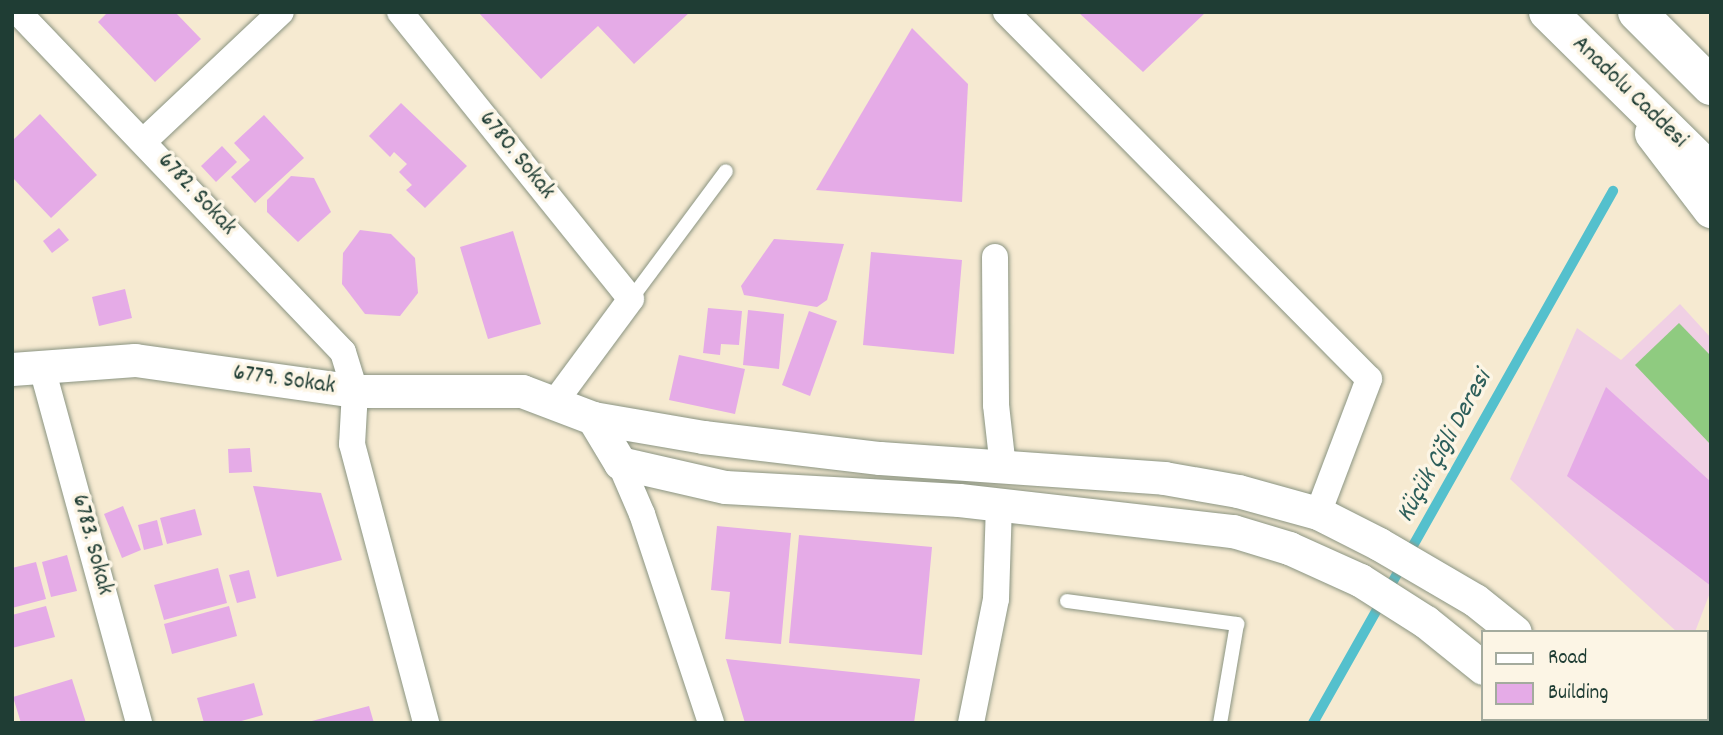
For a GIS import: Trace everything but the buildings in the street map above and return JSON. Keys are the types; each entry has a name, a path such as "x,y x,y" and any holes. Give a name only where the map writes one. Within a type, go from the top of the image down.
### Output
{"highway":[{"name":"Anadolu Caddesi","path":"1548,12 1711,173"},
{"path":"1637,12 1711,86"}],"main road":[{"path":"1598,63 1711,209"}],"street":[{"name":"6782. Sokak","path":"18,12 343,352 355,391"},
{"path":"144,141 281,12"},
{"name":"6780. Sokak","path":"400,12 631,299"},
{"path":"1006,12 1369,379 1318,513"},
{"path":"995,257 996,405 1003,467"},
{"path":"554,403 631,299"},
{"name":"6779. Sokak","path":"27,368 135,360 355,391 522,391 593,418 730,440 1003,467 1164,478 1238,491 1318,513 1448,583 1512,630"},
{"name":"6783. Sokak","path":"27,368 139,723"},
{"path":"355,391 352,444 426,723"},
{"path":"593,418 620,463 642,514 711,723"},
{"path":"620,463 725,487 999,504 1233,531 1289,548 1342,572 1426,622 1482,667"},
{"path":"971,723 996,599 999,504"}],"lane":[{"path":"631,299 726,171"},
{"path":"1067,601 1237,624 1220,723"}],"shaded area":[{"path":"1680,304 1711,338 1711,590 1696,630 1675,630 1510,479 1577,328 1621,360"}],"green space":[{"path":"1679,323 1711,356 1711,445 1635,365"}],"waterway":[{"name":"Küçük Çiğli Deresi","path":"1313,723 1613,191"}]}
